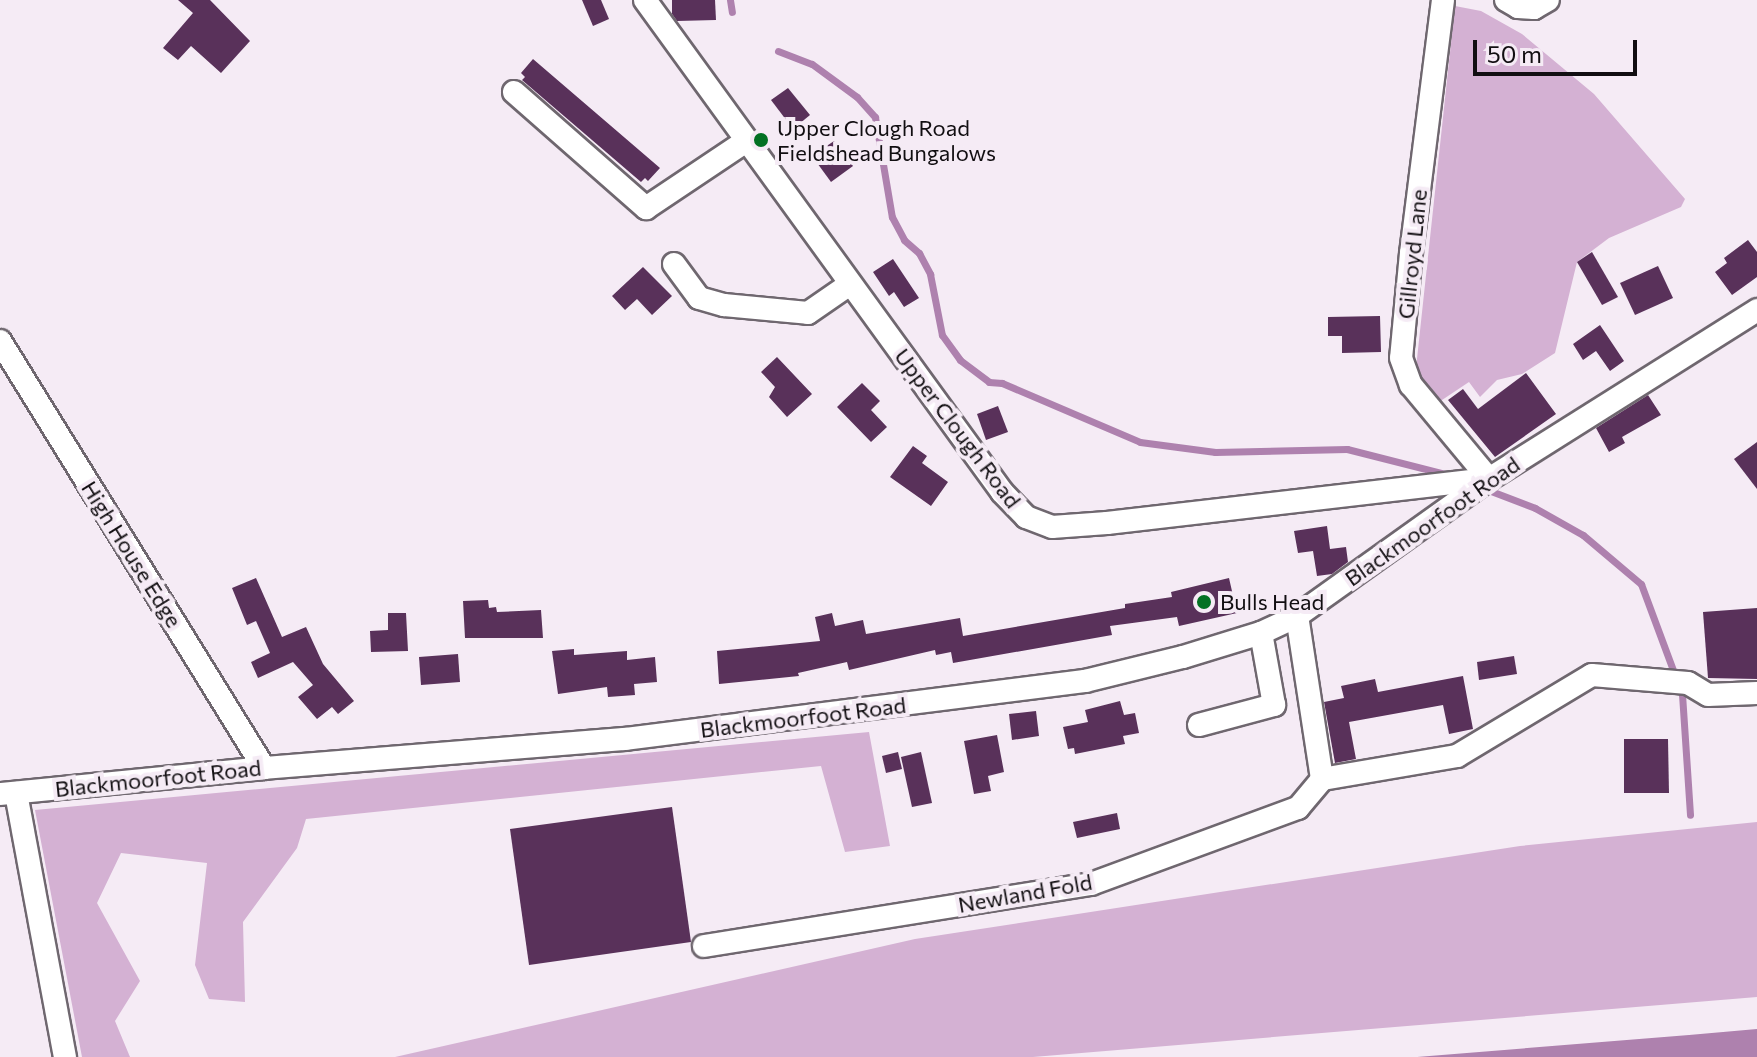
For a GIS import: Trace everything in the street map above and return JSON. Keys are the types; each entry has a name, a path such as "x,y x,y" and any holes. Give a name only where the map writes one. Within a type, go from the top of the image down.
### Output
{"street":[{"name":"Upper Clough Road","path":"645,0 1002,492 1026,517 1052,527 1460,490"},
{"name":"Gillroyd Lane","path":"1443,0 1401,358 1411,385 1489,479"},
{"path":"1506,0 1518,7 1534,8 1548,0"},
{"path":"514,92 646,208 746,141"},
{"path":"674,264 699,298 724,305 808,313 850,284"},
{"name":"Blackmoorfoot Road","path":"65,1057 8,794 264,768 625,739 1085,681 1261,633 1297,616 1460,490 1489,479 1757,310"},
{"name":"High House Edge","path":"0,341 264,768"},
{"path":"1297,616 1322,779 1457,756 1592,675 1688,683 1708,695 1757,693"},
{"path":"1199,725 1274,705 1261,633"},
{"name":"Newland Fold","path":"704,946 1091,884 1298,808 1322,779"}],"shaded area":[{"path":"1455,6 1481,11 1522,34 1594,94 1685,199 1681,207 1609,238 1577,262 1555,353 1522,374 1497,380 1480,397 1469,382 1439,402 1426,390 1416,368"},
{"path":"869,732 890,846 845,852 821,766 306,819 297,848 243,922 245,1002 209,999 195,965 207,863 121,853 97,903 140,981 115,1021 130,1057 82,1057 35,810"},
{"path":"1757,822 1757,997 1033,1057 395,1057 915,939 1520,846"},
{"path":"1757,1029 1757,1057 1417,1057 1689,1035"}],"building":[{"path":"178,0 210,0 250,41 221,73 191,46 178,60 163,48 193,13"},
{"path":"582,0 601,0 609,19 593,26"},
{"path":"672,0 715,0 716,20 677,21 672,14"},
{"path":"533,59 660,168 648,181 645,178 641,182 522,80 525,77 521,73"},
{"path":"788,88 810,115 793,129 771,100"},
{"path":"834,141 853,166 831,182 812,156"},
{"path":"1748,240 1757,252 1757,277 1732,295 1715,272 1727,263 1724,258"},
{"path":"1592,252 1618,297 1602,305 1577,262"},
{"path":"893,259 919,298 904,307 894,292 889,296 873,272"},
{"path":"1658,266 1673,298 1635,315 1620,283"},
{"path":"643,267 672,296 652,315 637,299 625,310 612,296"},
{"path":"1380,316 1381,352 1342,353 1342,336 1328,336 1328,317"},
{"path":"1600,325 1624,361 1610,371 1596,351 1583,360 1573,344"},
{"path":"777,357 812,394 787,417 769,397 775,387 761,372"},
{"path":"1526,373 1556,414 1495,457 1448,400 1463,389 1478,409"},
{"path":"862,383 880,401 871,410 887,427 871,442 837,407"},
{"path":"1648,395 1661,415 1622,437 1625,443 1609,452 1596,428"},
{"path":"998,406 1008,432 986,440 977,414"},
{"path":"1757,442 1757,489 1734,459"},
{"path":"913,446 927,456 922,463 948,482 931,506 890,477"},
{"path":"1327,526 1330,549 1346,547 1348,562 1332,574 1317,576 1313,551 1298,553 1294,531"},
{"path":"256,578 282,637 306,627 323,664 354,701 338,714 332,707 317,719 298,697 313,685 293,662 258,678 251,662 270,653 256,621 247,625 232,588"},
{"path":"1229,578 1237,613 1179,626 1177,617 1110,626 1112,635 953,663 951,652 936,655 935,650 849,670 847,662 798,673 799,676 719,684 717,651 820,641 815,617 832,613 835,626 863,620 866,634 960,618 963,636 1125,608 1125,604 1172,597 1171,592"},
{"path":"488,600 489,608 496,607 497,612 541,610 543,638 465,638 463,601"},
{"path":"1757,608 1757,679 1708,678 1703,612"},
{"path":"388,613 406,613 408,651 371,652 370,631 388,630"},
{"path":"574,649 574,655 627,651 627,660 655,657 657,682 634,684 635,695 608,697 607,687 558,694 552,651"},
{"path":"458,654 460,682 421,685 419,657"},
{"path":"1514,656 1517,674 1479,680 1477,662"},
{"path":"1463,676 1473,729 1449,734 1443,705 1349,722 1356,759 1335,763 1324,702 1344,698 1341,686 1375,679 1378,692"},
{"path":"1120,701 1124,715 1135,713 1139,733 1123,736 1125,744 1075,754 1074,748 1068,749 1063,727 1088,722 1085,710"},
{"path":"1036,711 1039,736 1012,740 1009,714"},
{"path":"997,735 1004,772 988,776 991,791 974,794 964,741"},
{"path":"1624,739 1668,739 1669,793 1624,793"},
{"path":"898,752 902,769 886,773 882,756"},
{"path":"921,752 932,803 912,807 901,757"},
{"path":"672,807 691,942 529,965 510,829"},
{"path":"1117,813 1120,829 1077,838 1073,822"}],"waterway":[{"path":"730,0 732,12"},
{"path":"778,51 812,64 857,97 875,117 892,217 904,240 919,253 930,274 942,335 960,360 989,382 1002,383 1140,442 1215,452 1347,449 1449,475"},
{"path":"1483,488 1535,508 1583,535 1641,584 1682,694 1690,815"}],"place":[{"name":"Upper Clough Road Fieldshead Bungalows","path":"761,140"},
{"name":"Bulls Head","path":"1204,602"}]}
